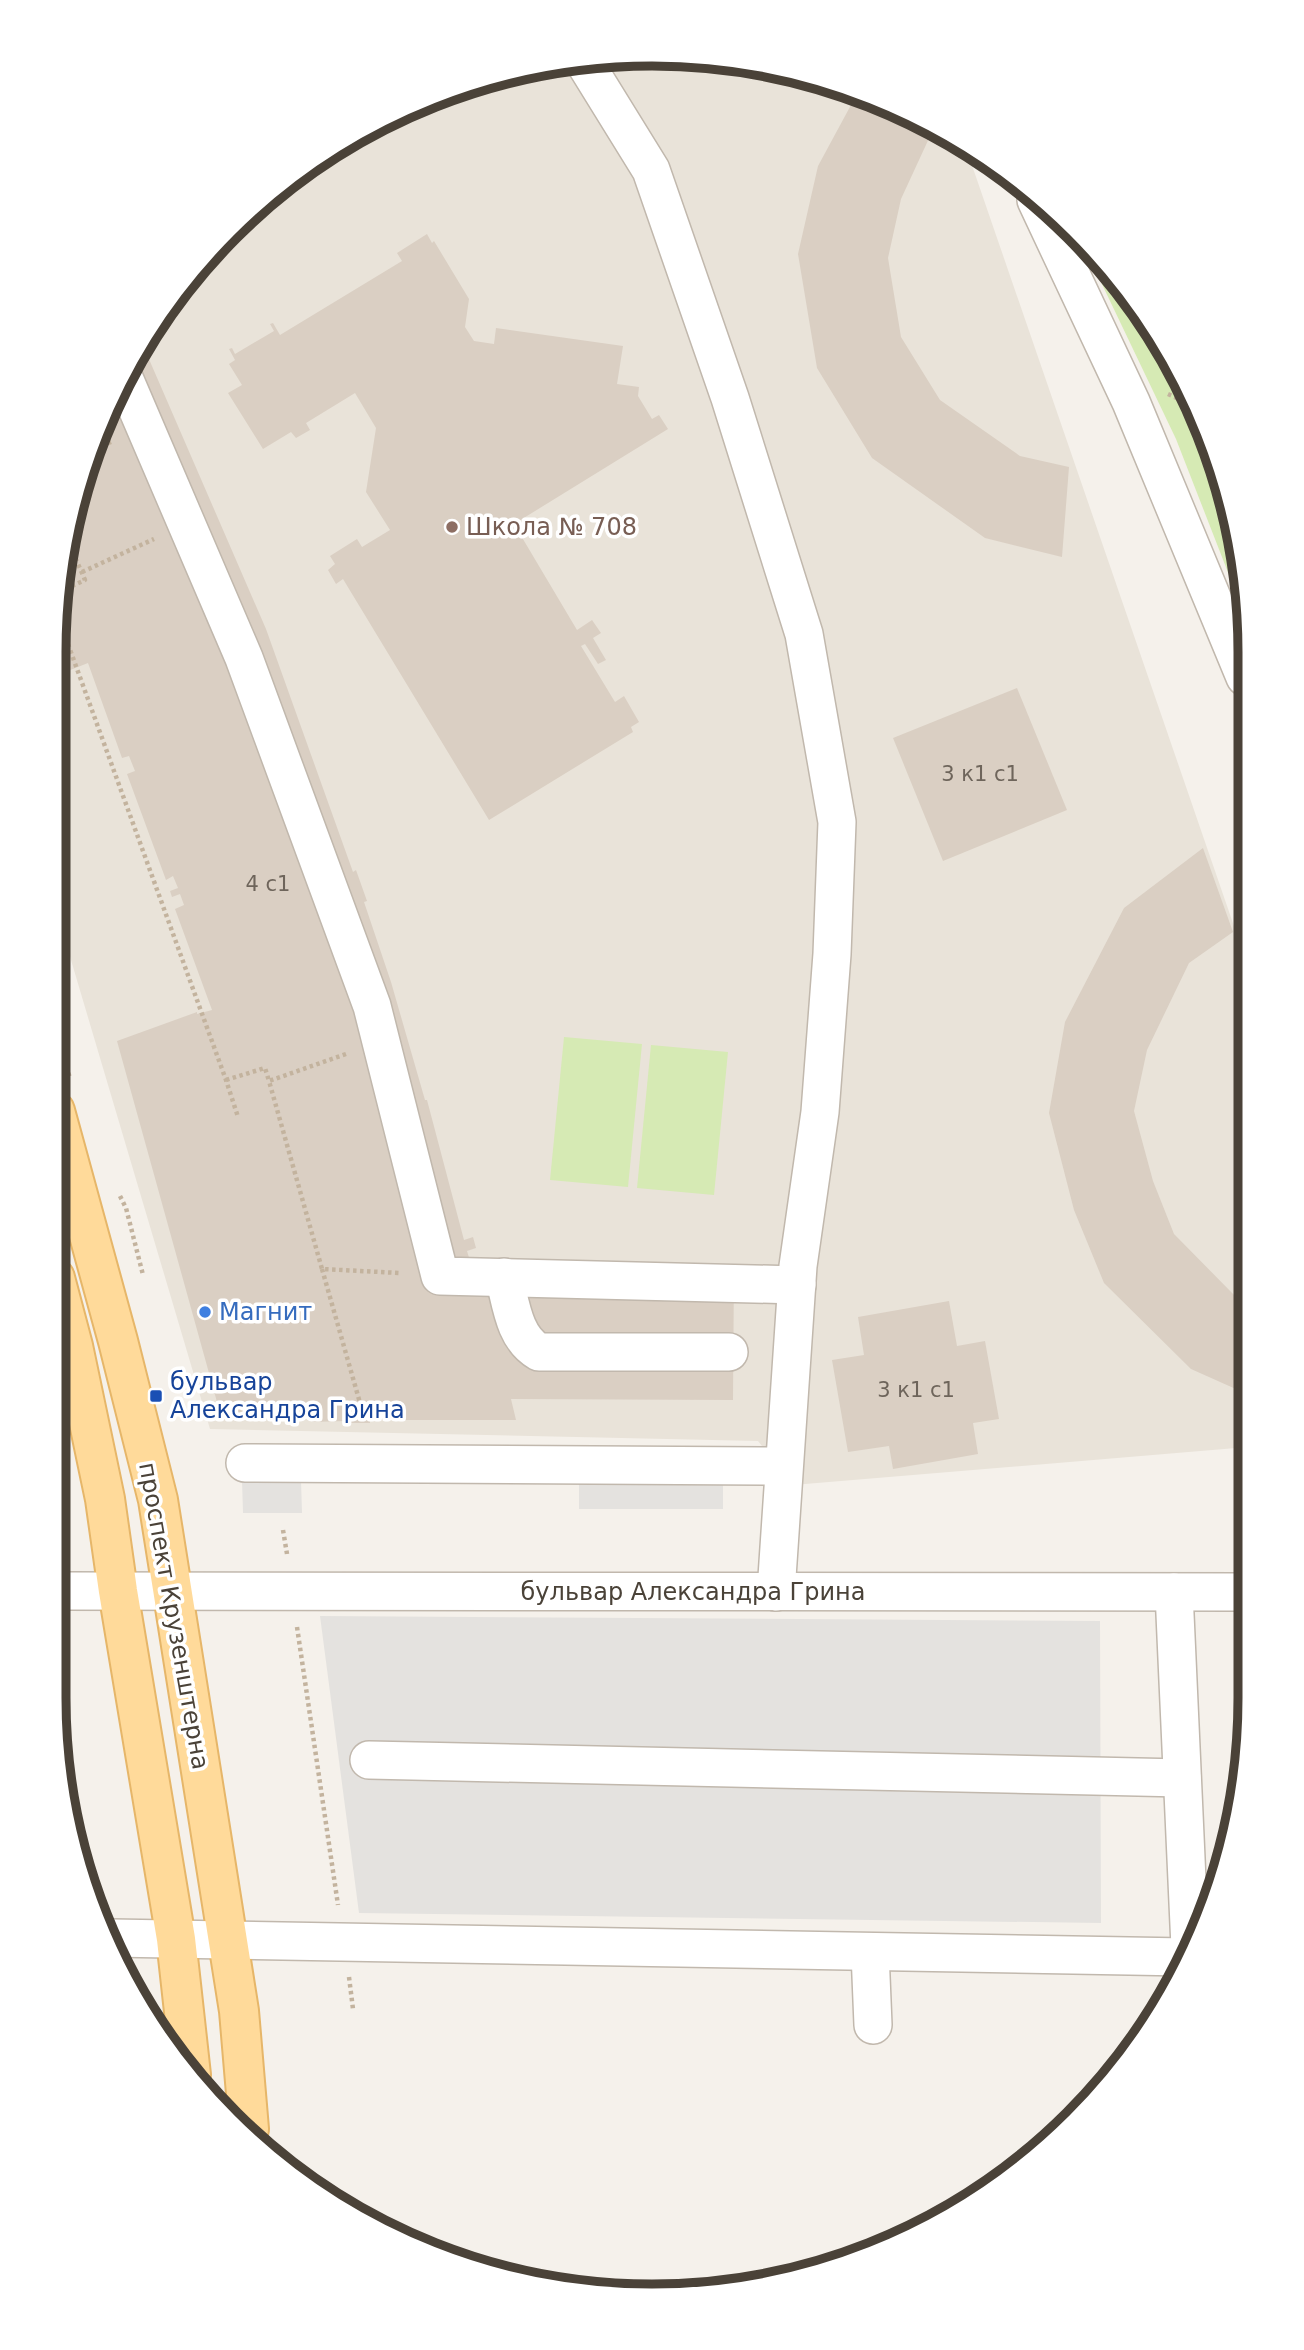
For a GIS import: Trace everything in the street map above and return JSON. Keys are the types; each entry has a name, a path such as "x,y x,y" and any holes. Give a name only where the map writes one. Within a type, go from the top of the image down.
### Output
{"main road":[{"name":"проспект Крузенштерна","path":"66,1151 155,1487 229,1941 239,2011 248,2122"},
{"name":"проспект Крузенштерна","path":"66,1317 105,1499 176,1940 189,2056"}],"street":[{"path":"589,71 650,170 730,398 804,634 837,822 832,954 820,1112 797,1284 776,1592"},
{"path":"1044,218 1131,402 1238,660"},
{"path":"129,389 244,658 372,1006 440,1276 797,1284"},
{"path":"504,1278 521,1337 539,1352 729,1352"},
{"path":"245,1463 783,1466"},
{"name":"бульвар Александра Грина","path":"66,1591 1238,1592"},
{"path":"1174,1592 1189,1930"},
{"path":"369,1760 1182,1778"},
{"path":"118,1938 1177,1957"},
{"path":"870,1952 873,2025"}],"path":[{"path":"1164,393 1180,400"},
{"path":"82,572 187,525"},
{"path":"71,587 85,580 75,557"},
{"path":"67,640 237,1117"},
{"path":"269,1082 381,1042"},
{"path":"226,1080 265,1068 362,1410"},
{"path":"322,1269 440,1276"},
{"path":"283,1530 287,1557"},
{"path":"296,1615 339,1912"}],"shaded area":[{"path":"652,66 728,72 804,86 840,98 876,111 945,145 970,161 1238,938 1238,1448 793,1485 758,1441 210,1429 66,943 66,652 72,576 86,500 98,464 111,428 145,359 187,296 212,266 238,238 296,187 359,145 393,127 428,111 500,86 614,68"},
{"path":"579,1480 723,1481 723,1509 579,1509"},
{"path":"242,1481 301,1481 302,1513 243,1513"},
{"path":"320,1616 1100,1621 1101,1923 359,1913"}],"green space":[{"path":"1095,270 1117,296 1159,359 1193,428 1218,500 1233,585 1176,439"},
{"path":"564,1037 642,1044 628,1187 550,1180"},
{"path":"651,1045 728,1052 714,1195 637,1188"}],"building":[{"path":"852,102 930,137 901,199 888,258 901,337 940,400 1020,456 1069,467 1062,557 985,538 872,458 817,368 798,254 818,166"},
{"name":"Школа № 708","path":"427,234 469,299 465,327 474,341 494,344 496,328 623,346 617,384 639,387 638,396 652,419 659,415 668,429 514,524 577,630 592,620 601,633 593,638 606,660 598,664 585,644 581,646 615,702 624,696 639,722 631,727 633,732 489,820 343,579 336,584 328,570 335,564 330,556 357,539 362,547 390,530 366,492 376,428 355,393 306,423 310,430 296,438 291,432 263,449 228,393 242,385 229,364 235,360 229,349 232,348 235,354 274,331 270,324 273,323 280,335 402,261 397,253"},
{"path":"147,355 266,629 353,872 356,870 427,1100 464,1240 473,1237 476,1248 467,1251 471,1264 734,1265 733,1400 511,1399 516,1420 370,1420 370,1423 345,1423 312,1422 313,1419 222,1420 117,1041 197,1012 212,1010 175,909 184,905 180,894 172,897 170,891 178,888 173,876 166,880 127,774 135,771 129,756 122,758 88,663 66,672 68,614 78,538 86,500 111,428"},
{"path":"1017,688 1067,810 943,861 893,738"},
{"path":"1203,848 1233,932 1189,963 1147,1050 1134,1111 1153,1181 1174,1234 1238,1298 1238,1390 1191,1369 1104,1283 1074,1210 1049,1113 1065,1022 1124,908"},
{"path":"949,1301 957,1346 985,1341 999,1419 973,1423 978,1454 893,1469 889,1446 848,1452 832,1360 864,1355 858,1317"}],"place":[{"name":"Школа № 708","path":"452,527"},
{"name":"Магнит","path":"205,1312"},
{"name":"бульвар Александра Грина","path":"156,1396"}]}
